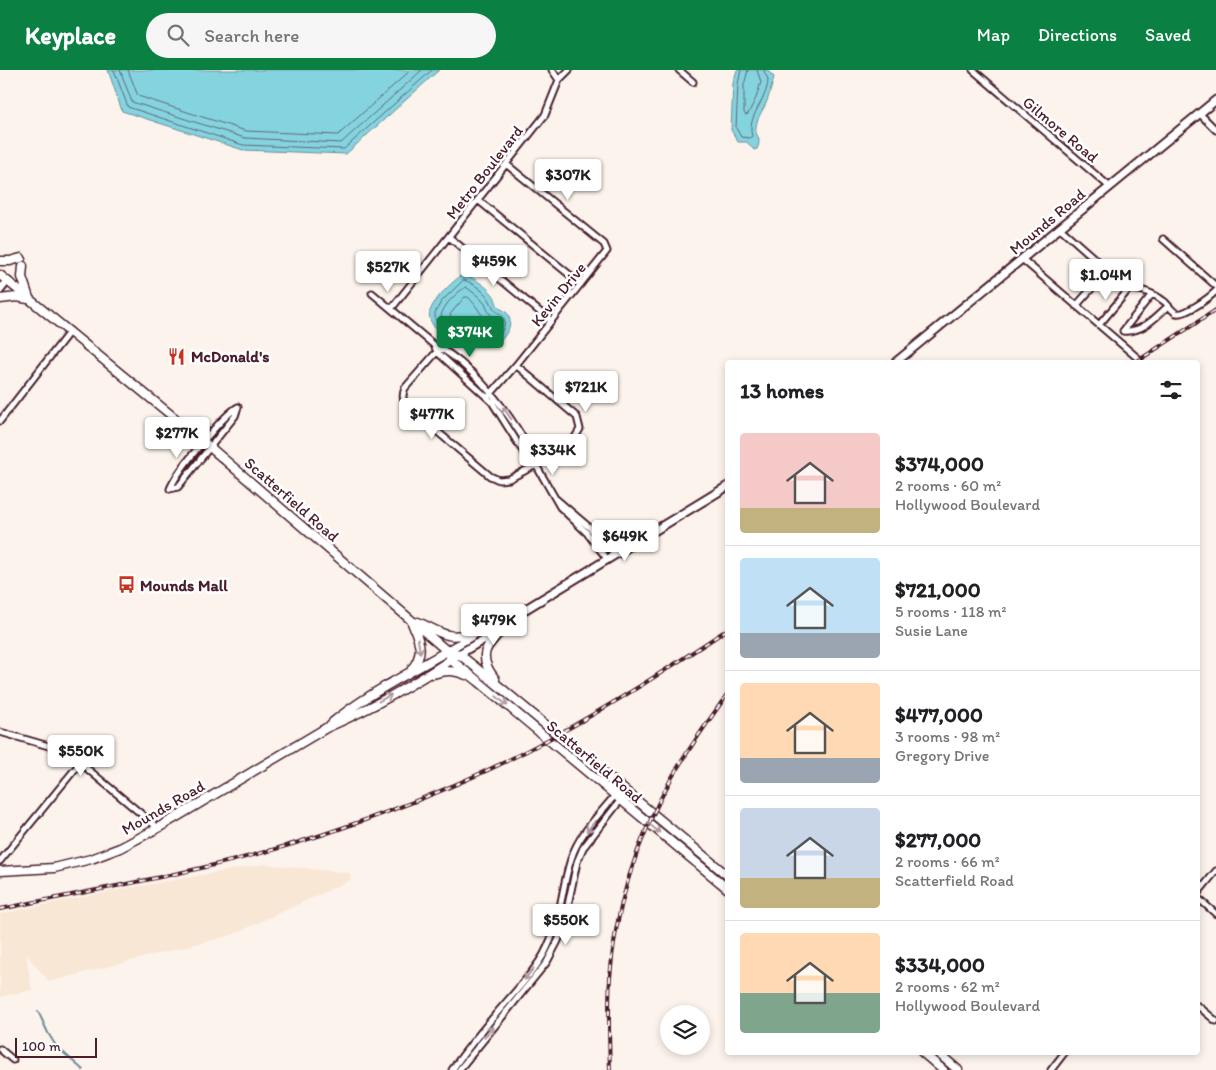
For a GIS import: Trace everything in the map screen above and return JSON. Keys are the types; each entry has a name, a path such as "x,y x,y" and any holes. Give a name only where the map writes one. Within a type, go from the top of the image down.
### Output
{"main road":[{"name":"Mounds Road","path":"898,360 1216,100"},
{"path":"0,261 10,262 21,258"},
{"path":"24,266 22,277 30,299"},
{"name":"Scatterfield Road","path":"0,276 207,444 448,651 459,654 725,874"},
{"path":"0,290 7,281"},
{"path":"0,299 17,297 30,299"},
{"name":"Mounds Road","path":"326,728 343,714 409,673 500,619 511,618 725,488"},
{"path":"410,618 445,634 454,636 464,635 500,619"},
{"path":"409,673 418,662 420,650 417,635 410,618"},
{"name":"Mounds Road","path":"0,871 54,868 91,859 120,848 158,828 326,728 347,719 451,660 505,628 511,618"},
{"path":"500,687 486,667 484,655 488,644 505,628"},
{"path":"448,651 451,660"},
{"name":"Scatterfield Road","path":"451,660 725,887"},
{"path":"415,681 448,671 457,672 478,681"},
{"path":"926,1055 943,1070"},
{"path":"941,1055 958,1070"}],"street":[{"path":"552,70 559,80"},
{"name":"Metro Boulevard","path":"392,308 545,115 559,80 569,70"},
{"path":"679,70 693,82"},
{"name":"Gilmore Road","path":"973,70 1110,187"},
{"path":"1200,114 1216,130"},
{"name":"Kevin Drive","path":"490,395 607,251 604,244 506,164"},
{"path":"478,200 581,284"},
{"path":"1060,228 1129,289 1138,289 1152,294 1176,313 1182,313 1216,291"},
{"path":"449,237 551,322"},
{"path":"1162,239 1216,286"},
{"path":"1022,260 1140,360"},
{"path":"1076,306 1108,270"},
{"path":"1098,325 1129,289"},
{"path":"372,293 434,345 437,352 490,395"},
{"path":"1152,294 1123,331 1145,326 1168,306"},
{"path":"0,421 70,331"},
{"path":"434,345 441,347 475,375 510,417 534,457 536,465 560,508 587,533 608,560"},
{"path":"441,347 406,388 403,397 405,403 494,478 509,479 536,465 574,439 578,434 580,424 577,417 516,365"},
{"path":"207,444 174,479 170,489 178,486 207,444 230,412 238,407 235,416 207,444"},
{"path":"554,497 590,528 616,555"},
{"path":"0,732 66,751 158,828"},
{"path":"0,861 80,763"},
{"path":"458,1070 547,962 564,924 577,862 583,848 624,790"},
{"path":"452,1070 463,1053 523,982 542,956 558,922 571,858 585,833 618,798"},
{"path":"1200,891 1216,871"},
{"path":"1200,900 1216,914"},
{"path":"1200,1008 1216,1021"},
{"path":"0,1049 13,1060"},
{"path":"1051,1070 1063,1055"}],"shaded area":[{"path":"264,864 350,873 351,880 232,935 49,982 26,954 32,990 0,997 0,914 122,889"}],"water":[{"path":"108,70 439,70 346,154 243,150 122,111"},
{"path":"737,70 767,70 774,77 767,101 757,123 756,133 759,145 754,150 747,142 738,142 731,130 733,83"},
{"path":"465,274 486,287 495,298 498,306 509,317 509,327 502,340 495,346 470,346 454,343 441,335 430,320 430,311 435,301 452,283"}],"waterway":[{"path":"38,1011 56,1046 83,1070"}],"railway":[{"path":"1139,360 1216,310"},
{"path":"0,909 215,865 300,842 395,809 473,777 549,739 617,700 725,631"},
{"path":"610,1070 610,978 617,926 630,876 648,826 671,779 691,746 725,697"}],"place":[{"name":"McDonald's","path":"177,356"},
{"name":"Mounds Mall","path":"126,585"}]}
